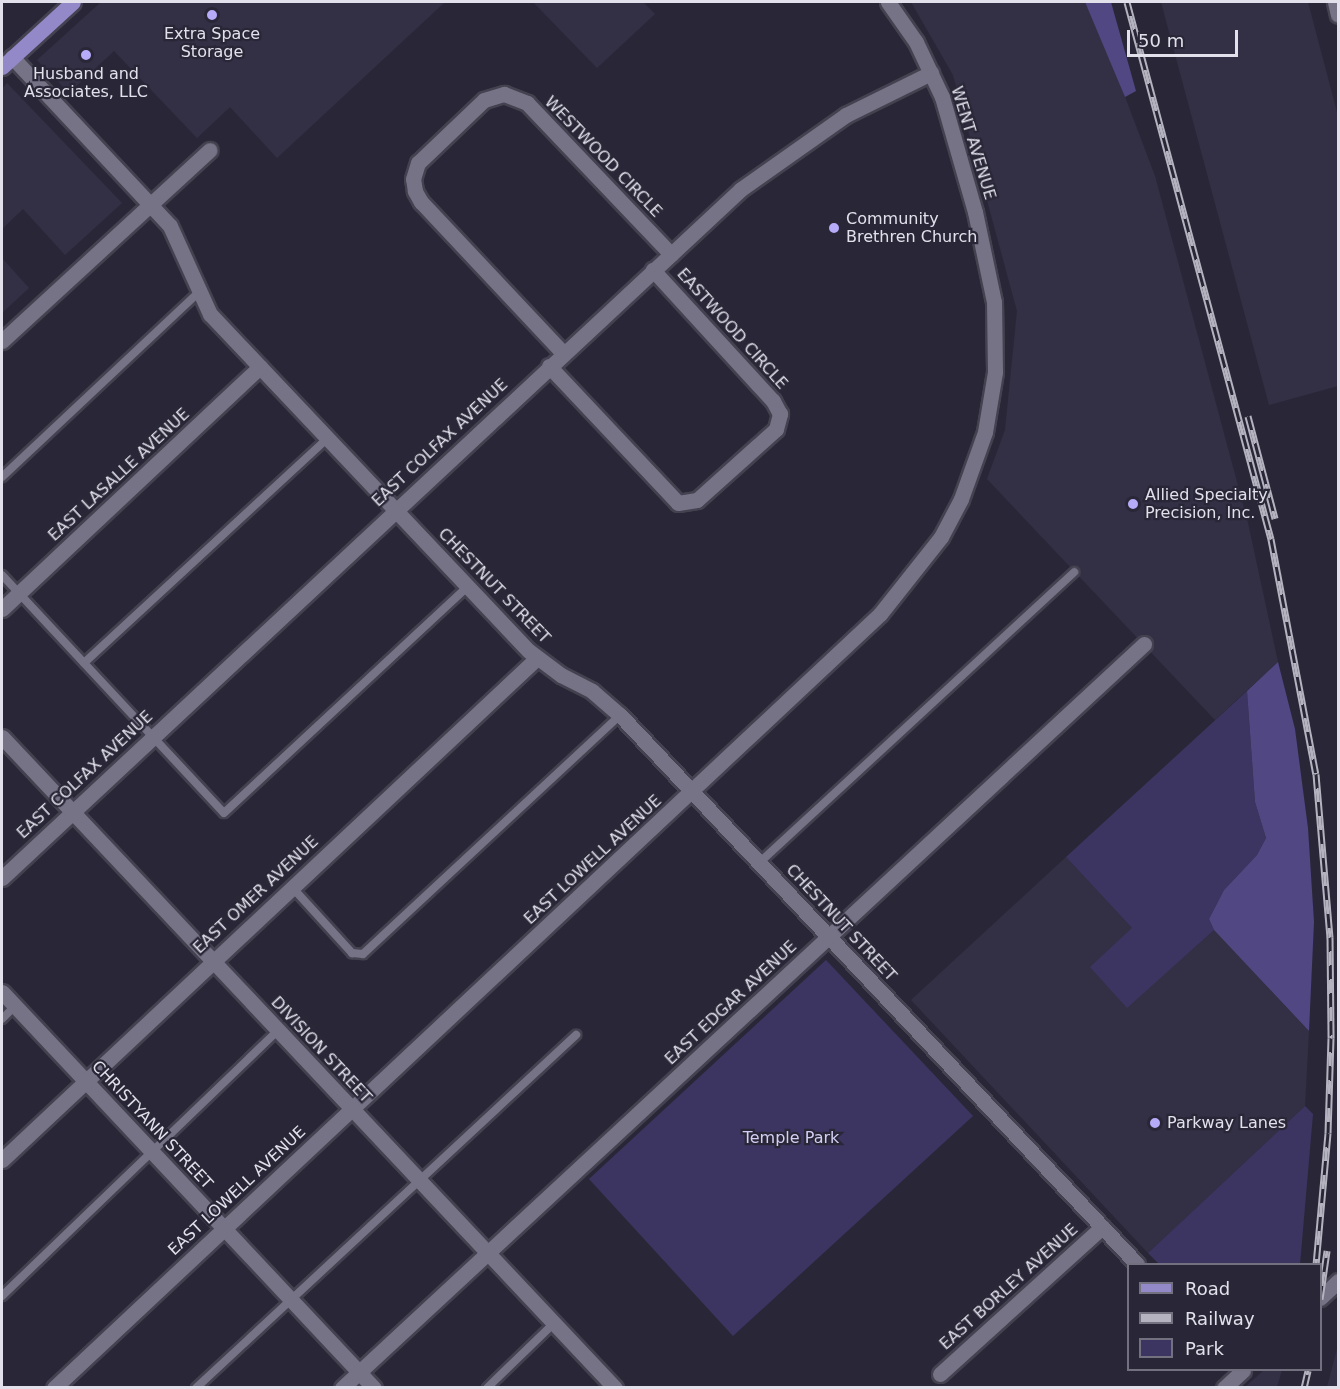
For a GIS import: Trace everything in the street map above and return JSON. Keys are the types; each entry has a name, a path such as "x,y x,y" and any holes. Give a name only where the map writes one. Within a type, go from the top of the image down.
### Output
{"main road":[{"path":"7,62 73,2"}],"street":[{"name":"WENT AVENUE","path":"888,2 932,74 953,129 989,270"},
{"path":"1335,2 1338,15"},
{"name":"CHESTNUT STREET","path":"7,62 150,205 181,245 198,293 210,314 537,658 592,691 620,715 1136,1263"},
{"name":"EAST COLFAX AVENUE","path":"2,878 395,509 741,189 814,134 932,74"},
{"name":"WESTWOOD CIRCLE","path":"563,353 421,202 415,191 413,179 418,163 484,100 504,94 527,103 670,254"},
{"path":"2,341 210,150"},
{"name":"EASTWOOD CIRCLE","path":"549,366 683,509 697,500 776,429 784,414 653,270"},
{"name":"EAST LOWELL AVENUE","path":"54,1388 880,614 941,537 978,458 992,399 996,330 989,270"},
{"name":"EAST LASALLE AVENUE","path":"2,609 260,367"},
{"name":"EAST EDGAR AVENUE","path":"342,1388 1144,644"},
{"name":"EAST OMER AVENUE","path":"2,1160 291,886 537,658"},
{"name":"DIVISION STREET","path":"3,741 615,1388"},
{"name":"CHRISTYANN STREET","path":"2,992 374,1388"},
{"name":"EAST BORLEY AVENUE","path":"940,1374 1102,1227"},
{"path":"1322,1296 1338,1281"},
{"path":"1224,1388 1240,1371"}],"lane":[{"path":"2,477 198,293"},
{"path":"84,663 328,438"},
{"path":"759,863 1074,572"},
{"path":"2,575 224,813 467,586"},
{"path":"291,886 352,953 363,954 620,715"},
{"path":"2,1019 15,1006"},
{"path":"2,1296 278,1030"},
{"path":"196,1388 290,1298 576,1035"},
{"path":"487,1388 554,1323"}],"shaded area":[{"path":"101,2 445,2 277,158 230,107 197,138 114,51 69,93 37,60"},
{"path":"533,2 643,2 655,14 597,68"},
{"path":"911,2 1085,2 1119,81 1155,176 1248,523 1278,662 1215,720 987,479 1005,430 1017,311 953,75"},
{"path":"1085,2 1111,2 1136,91 1125,97"},
{"path":"1161,2 1308,2 1338,116 1338,386 1269,405"},
{"path":"7,83 122,203 65,255 23,209 2,229 2,89"},
{"path":"2,258 29,288 2,313"},
{"path":"1278,662 1295,729 1308,828 1314,922 1309,1031 1214,930 1209,919 1224,890 1257,855 1266,838 1255,802 1247,691"},
{"path":"1066,857 1170,969 1214,930 1309,1031 1305,1106 1148,1253 911,1000"},
{"path":"1338,1342 1338,1387 1327,1387 1337,1349"},
{"path":"1263,1371 1282,1371 1277,1387 1245,1387"}],"green space":[{"path":"1247,691 1255,802 1266,838 1257,855 1224,890 1209,919 1214,930 1127,1008 1090,967 1132,928 1066,857"},
{"name":"Temple Park","path":"826,960 973,1116 733,1336 589,1179"},
{"path":"1305,1106 1313,1114 1300,1263 1158,1263 1148,1253"}],"railway":[{"path":"1127,2 1271,539 1316,774 1330,937 1331,1038 1328,1133 1316,1263"},
{"path":"1248,416 1275,518"},
{"path":"1322,1285 1327,1251"},
{"path":"1304,1388 1308,1371"}],"place":[{"name":"Extra Space Storage","path":"212,15"},
{"name":"Husband and Associates, LLC","path":"86,55"},
{"name":"Community Brethren Church","path":"834,228"},
{"name":"Allied Specialty Precision, Inc.","path":"1133,504"},
{"name":"Parkway Lanes","path":"1155,1123"}]}
